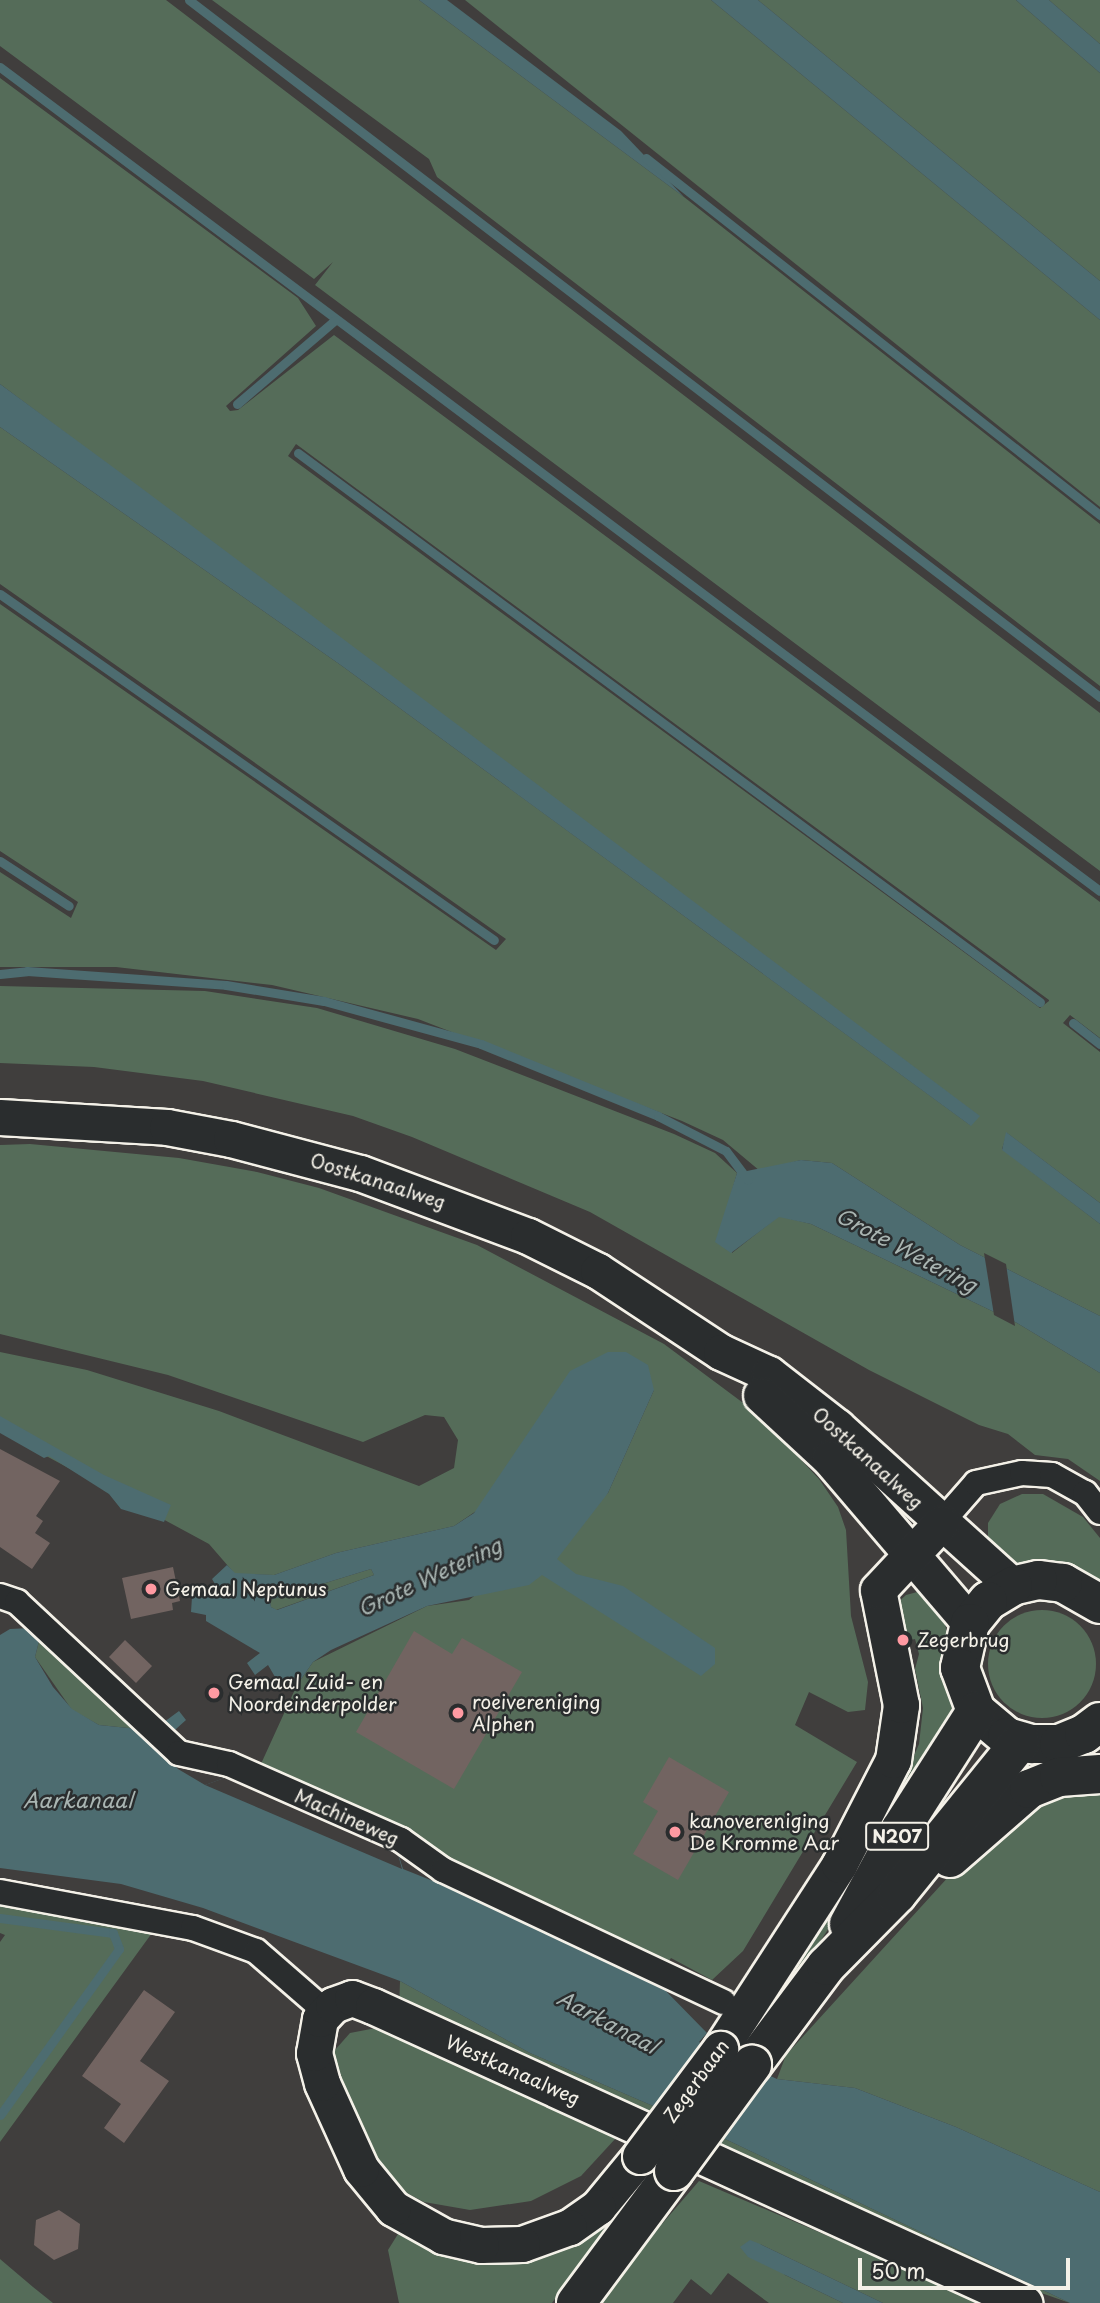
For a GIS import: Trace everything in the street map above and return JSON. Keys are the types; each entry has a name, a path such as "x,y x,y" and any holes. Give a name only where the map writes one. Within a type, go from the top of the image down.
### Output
{"main road":[{"path":"1098,1726 1059,1744 1020,1742 995,1730 976,1711 960,1668 970,1623 988,1601 1013,1586 1038,1580 1063,1583 1100,1604"},
{"name":"Zegerbaan","path":"826,1966 900,1830 976,1711"},
{"name":"Zegerbaan","path":"576,2303 674,2171 736,2057 897,1894 1020,1742"},
{"name":"N207","path":"897,1894 926,1880 1029,1789 1059,1777 1100,1774"}],"street":[{"name":"Oostkanaalweg","path":"0,1117 63,1118 205,1134 296,1154 398,1185 528,1236 598,1271 721,1352 769,1374 837,1427 1013,1586"},
{"name":"Oostkanaalweg","path":"721,1352 829,1458 970,1623"},
{"name":"Oostkanaalweg","path":"911,1551 941,1523 976,1483 1022,1473 1052,1475 1085,1493 1100,1512"},
{"name":"Zegerbaan","path":"325,2011 314,2033 314,2053 322,2083 361,2169 393,2208 443,2236 481,2245 522,2244 569,2228 598,2207 640,2156 736,2057 893,1760 901,1705 879,1613 878,1590 911,1551"},
{"name":"Machineweg","path":"0,1596 17,1602 179,1753 229,1764 401,1840 443,1870 724,2002"},
{"path":"0,1892 88,1905 193,1928 256,1951 325,2011"},
{"name":"Westkanaalweg","path":"325,2011 352,1998 373,2006 1024,2303"}],"green space":[{"path":"0,0 166,0 1100,713 1100,871 315,285 333,262 314,279 0,46"},
{"path":"212,0 419,0 684,197 1100,524 1100,686 437,177 429,159"},
{"path":"465,0 711,0 1100,320 1100,507"},
{"path":"758,0 1016,0 1100,73 1100,281"},
{"path":"1049,0 1100,0 1100,44"},
{"path":"0,78 298,298 316,326 226,406 230,411 238,410 334,335 1100,902 1100,1038 1070,1015 1063,1023 1100,1052 1100,1203 1007,1133 1002,1149 1100,1224 1100,1316 960,1245 832,1163 801,1160 760,1171 723,1140 682,1121 418,1019 272,985 116,967 0,967 0,872 71,918 78,902 0,851 0,604 496,950 506,939 0,584 0,427 342,666 970,1125 979,1116 0,384","holes":["296,444 1049,1000 1040,1008 288,456"]},
{"path":"0,986 205,991 317,1008 455,1049 674,1134 715,1153 737,1173 731,1194 732,1253 779,1216 811,1224 1017,1323 1100,1373 1100,1481 1068,1459 1035,1455 1008,1434 979,1425 869,1370 590,1212 412,1137 353,1116 203,1081 94,1067 0,1063"},
{"path":"30,1144 179,1158 257,1172 319,1188 477,1245 664,1344 758,1414 819,1479 838,1507 846,1530 851,1616 868,1682 865,1710 848,1712 809,1692 795,1725 857,1762 743,1951 712,1980 671,1958 666,1965 446,1862 260,1766 297,1685 313,1662 427,1606 469,1600 608,1493 654,1390 454,1526 336,1553 274,1575 235,1574 209,1544 0,1431 0,1352 87,1370 219,1411 419,1486 454,1468 458,1440 444,1417 425,1415 363,1442 168,1375 0,1334 0,1145"},
{"path":"1022,1494 1043,1494 1083,1517 1100,1538 1100,1591 1019,1570 988,1543 988,1523 1000,1504"},
{"path":"371,1569 374,1575 276,1610 271,1607 270,1600"},
{"path":"921,1591 944,1614 957,1713 866,1871 782,2000 776,1997 886,1821 919,1744 923,1708 915,1669 919,1654 915,1639 906,1641 895,1605 906,1595"},
{"path":"1042,1610 1063,1614 1080,1626 1092,1643 1096,1664 1092,1685 1080,1702 1063,1714 1042,1718 1021,1714 1004,1702 992,1685 988,1664 992,1643 1004,1626 1021,1614"},
{"path":"40,1637 138,1729 99,1725 72,1710 35,1657"},
{"path":"1100,1789 1100,2192 956,2127 855,2088 777,2079 786,2055 961,1863 1036,1800"},
{"path":"0,1906 152,1933 0,2142 0,1942 5,1935 0,1933"},
{"path":"400,1981 530,2053 681,2118 1070,2303 1021,2286 399,2009"},
{"path":"376,2028 616,2138 581,2176 531,2201 470,2210 424,2202 405,2192 366,2151 334,2068 335,2050 350,2033"},
{"path":"699,2181 985,2303 883,2303 760,2244 785,2275 843,2303 769,2303 728,2273 711,2295 691,2279 673,2303 598,2303 657,2221 662,2224"},
{"path":"612,2218 552,2303 399,2303 388,2250 398,2234 432,2251 461,2258 528,2260 555,2251"},
{"path":"0,2259 33,2287 53,2303 0,2303"}],"water":[{"path":"419,0 447,0 621,131 684,197"},
{"path":"711,0 758,0 1100,281 1100,320"},
{"path":"1016,0 1049,0 1100,44 1100,73"},
{"path":"0,384 980,1116 971,1126 342,666 0,427"},
{"path":"1006,1132 1100,1203 1100,1224 1002,1150"},
{"name":"Grote Wetering","path":"801,1160 832,1163 960,1245 1100,1316 1100,1373 1017,1323 811,1224 779,1217 731,1253 715,1242 737,1173"},
{"name":"Grote Wetering","path":"608,1352 626,1352 648,1365 654,1390 608,1493 557,1559 576,1574 623,1586 715,1648 715,1664 701,1676 542,1575 529,1585 427,1606 331,1650 313,1662 297,1685 278,1682 268,1665 255,1675 247,1663 260,1653 206,1621 206,1615 191,1612 192,1597 215,1584 212,1579 227,1565 235,1573 274,1575 336,1553 454,1526 474,1513 570,1371","holes":["371,1569 374,1575 277,1610 271,1607 270,1600"]},
{"path":"0,1416 104,1475 171,1505 164,1522 121,1509 109,1494 49,1456 44,1458 0,1433"},
{"name":"Aarkanaal","path":"31,1628 40,1637 35,1657 53,1687 72,1709 99,1725 138,1729 160,1725 179,1711 186,1720 156,1747 178,1769 205,1785 230,1776 396,1847 403,1869 581,1940 661,1986 707,2033 699,2042 777,2079 855,2088 956,2127 1100,2192 1100,2303 1070,2303 681,2118 530,2053 400,1981 203,1908 121,1884 0,1868 0,1635 10,1629"},
{"path":"750,2240 883,2303 843,2303 748,2257 740,2247"}],"pier":[{"path":"984,1253 1006,1264 1015,1326 994,1315"},
{"path":"230,1776 396,1847 402,1869 205,1785"}],"building":[{"path":"0,1449 60,1481 36,1516 43,1521 35,1533 50,1543 32,1569 0,1547"},
{"name":"Gemaal Neptunus","path":"173,1567 180,1601 172,1603 173,1610 131,1619 122,1578"},
{"name":"roeivereniging Alphen","path":"414,1631 452,1654 462,1638 522,1672 454,1789 356,1732"},
{"path":"125,1640 152,1666 136,1683 109,1657"},
{"name":"kanovereniging De Kromme Aar","path":"669,1757 729,1792 678,1880 633,1854 658,1811 643,1802"},
{"path":"144,1990 175,2012 140,2061 169,2081 124,2143 104,2128 121,2104 82,2076"},
{"path":"59,2210 80,2224 78,2249 54,2260 34,2245 36,2220"}],"waterway":[{"path":"189,0 1100,697"},
{"path":"0,67 1100,891"},
{"path":"646,158 1100,515"},
{"path":"237,404 335,320"},
{"path":"298,453 1040,1002"},
{"path":"0,594 494,940"},
{"path":"0,861 69,906"},
{"path":"0,974 27,971 226,985 324,1001 481,1044 658,1116 726,1151 748,1180"},
{"path":"1073,1023 1100,1044"},
{"path":"0,1918 113,1933 119,1949 0,2115"}],"place":[{"name":"Gemaal Neptunus","path":"151,1589"},
{"name":"Zegerbrug","path":"903,1640"},
{"name":"Gemaal Zuid- en Noordeinderpolder","path":"214,1693"},
{"name":"roeivereniging Alphen","path":"458,1713"},
{"name":"kanovereniging De Kromme Aar","path":"675,1832"}]}
